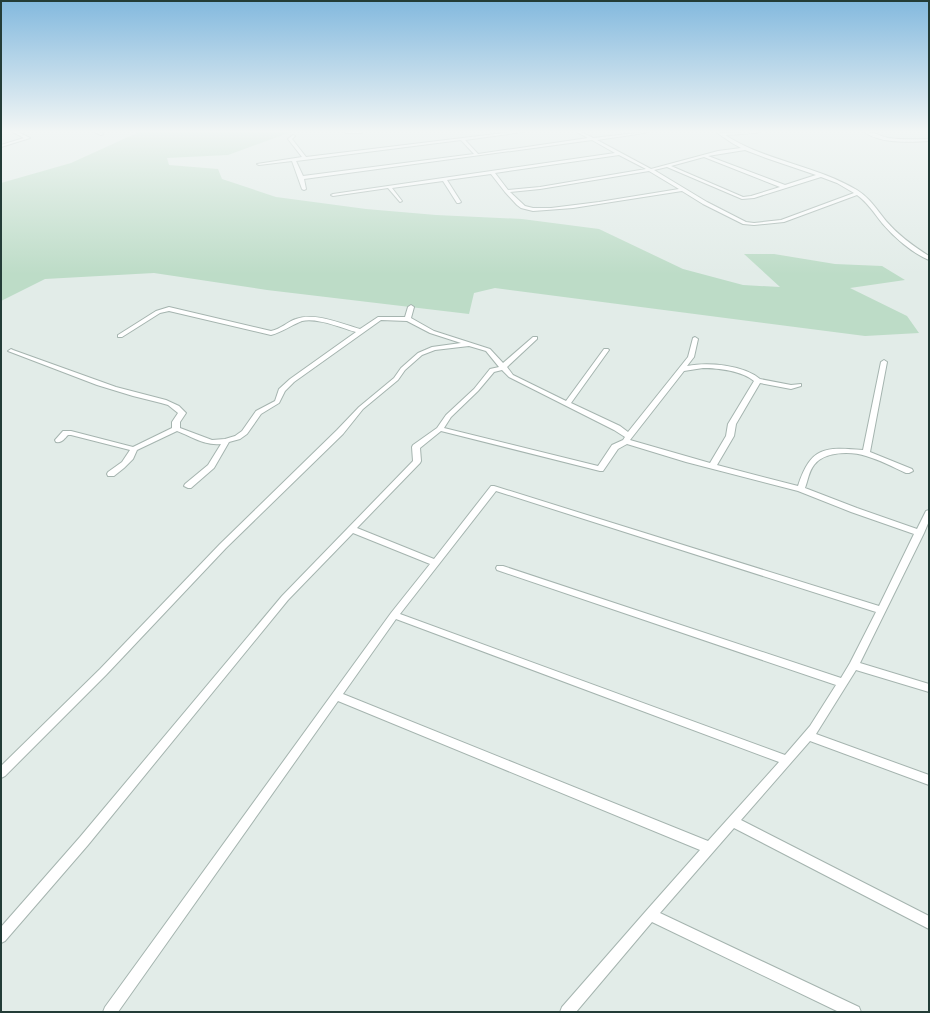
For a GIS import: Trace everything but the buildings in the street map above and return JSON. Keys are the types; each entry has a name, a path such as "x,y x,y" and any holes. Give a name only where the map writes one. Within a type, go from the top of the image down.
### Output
{"street":[{"path":"301,179 304,189"},
{"path":"333,195 449,179"},
{"path":"498,179 523,207 535,209 568,208 682,190"},
{"path":"507,191 540,188 593,179"},
{"path":"665,179 745,223 754,224 782,221 858,193"},
{"path":"698,179 739,197 752,196 806,179"},
{"path":"766,179 783,186"},
{"path":"830,179 858,193 868,200 884,222 906,244 929,258"},
{"path":"444,180 459,202"},
{"path":"389,188 400,201"},
{"path":"408,319 411,307"},
{"path":"120,336 158,312 169,309 267,333 278,332 298,319 311,318 361,331"},
{"path":"59,440 66,433 71,433 134,448 176,429 186,431 209,442 226,441 245,433 256,415 277,402 281,390 314,364 344,346 361,331 380,318 408,319 432,332 471,344 492,353 502,368 511,376 617,428 628,438 712,466 801,489 883,522 920,533"},
{"path":"1,937 84,841 285,598 417,461 416,447 440,429 448,416 476,390 492,370 502,368 535,338"},
{"path":"440,429 596,469 602,468 615,447 628,438 691,357 695,339"},
{"path":"1,773 103,672 223,546 340,432 361,408 396,379 403,369 420,354 434,348 471,344"},
{"path":"567,404 606,350"},
{"path":"11,351 130,393 156,398 172,404 182,413 176,422 176,429"},
{"path":"866,453 884,362"},
{"path":"681,369 705,365 729,369 755,377 758,381 791,387 799,384"},
{"path":"712,466 730,436 732,424 758,381"},
{"path":"188,486 211,466 226,441"},
{"path":"111,474 128,460 134,448"},
{"path":"801,489 810,464 821,454 837,452 866,453 909,471"},
{"path":"110,1012 394,615 434,562 494,488 881,610"},
{"path":"568,1012 808,736 854,664 929,513"},
{"path":"351,529 434,562"},
{"path":"500,568 843,683"},
{"path":"394,615 787,760"},
{"path":"854,664 929,688"},
{"path":"337,696 710,848"},
{"path":"808,736 929,780"},
{"path":"734,822 929,922"},
{"path":"650,916 854,1012"}],"green space":[{"path":"14,179 223,179 276,197 366,209 436,215 522,219 599,229 683,269 743,285 780,287 744,254 774,254 835,264 882,266 905,280 850,288 907,316 919,333 865,336 495,288 474,293 469,314 267,290 154,273 45,279 1,301 1,183"}]}
